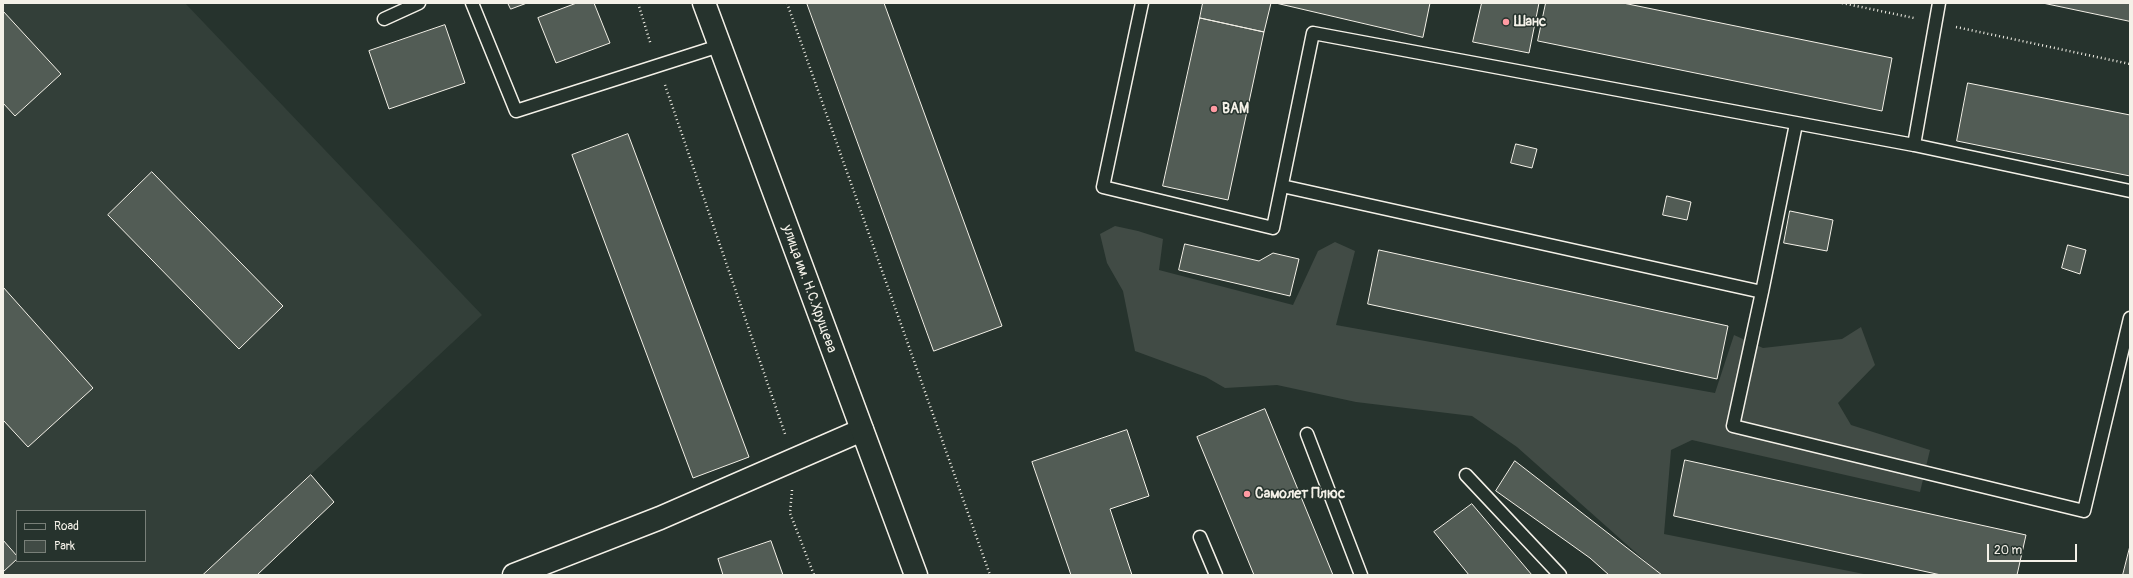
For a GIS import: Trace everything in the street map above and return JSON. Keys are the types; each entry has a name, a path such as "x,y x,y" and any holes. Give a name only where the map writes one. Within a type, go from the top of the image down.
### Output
{"main road":[{"name":"улица им. Н.С.Хрущева","path":"704,3 916,575"},
{"path":"514,575 660,518 862,430"}],"lane":[{"path":"384,18 419,3"},
{"path":"472,3 516,111 719,46"},
{"path":"1142,3 1103,187 1273,228 1312,33 1914,145 2130,191"},
{"path":"1914,145 1939,3"},
{"path":"1796,124 1733,426 2084,511 2130,318"},
{"path":"1282,186 1762,292"},
{"path":"1307,434 1361,575"},
{"path":"1466,475 1560,575"},
{"path":"1200,537 1216,575"}],"path":[{"path":"638,3 658,66 794,459 790,513 814,575"},
{"path":"787,3 990,575"},
{"path":"1842,3 2130,64"}],"shaded area":[{"path":"3,3 185,3 482,315 203,575 3,575"}],"green space":[{"path":"1115,226 1163,239 1159,270 1293,305 1318,251 1335,242 1355,251 1336,325 1715,393 1734,335 1763,348 1842,339 1861,327 1875,365 1838,403 1851,425 1930,450 1920,492 1692,440 1671,450 1664,534 1869,575 1661,575 1517,447 1472,416 1356,402 1277,385 1225,388 1206,377 1135,351 1123,291 1107,263 1100,234"}],"building":[{"path":"508,3 527,3 511,9"},
{"path":"577,3 594,3 610,43 556,63 538,18"},
{"path":"807,3 884,3 1002,326 934,351"},
{"path":"1203,3 1271,3 1264,32 1200,18"},
{"path":"1276,3 1430,3 1423,37"},
{"name":"Шанс","path":"1482,3 1539,3 1529,53 1473,42"},
{"path":"1546,3 1623,3 1892,58 1882,111 1538,41"},
{"path":"2043,3 2130,3 2130,21"},
{"path":"3,11 61,74 15,116 3,103"},
{"name":"ВАМ","path":"1200,18 1264,32 1228,200 1163,186"},
{"path":"445,25 465,83 389,109 369,51"},
{"path":"1968,83 2130,115 2130,176 1957,141"},
{"path":"628,134 749,457 693,478 572,155"},
{"path":"1516,144 1537,149 1532,168 1511,163"},
{"path":"152,172 283,306 239,349 108,215"},
{"path":"1667,196 1691,202 1687,220 1663,215"},
{"path":"1790,211 1833,220 1827,251 1784,243"},
{"path":"1185,244 1259,261 1273,253 1299,259 1290,296 1179,270"},
{"path":"2068,245 2086,250 2080,274 2062,268"},
{"path":"1379,250 1728,326 1717,379 1368,304"},
{"path":"3,287 93,388 28,447 4,421 3,422"},
{"path":"1265,409 1333,575 1254,575 1197,437"},
{"path":"1127,430 1149,496 1110,509 1132,575 1071,575 1032,462"},
{"path":"1685,460 2026,535 2017,575 1941,575 1674,516"},
{"path":"1515,461 1662,575 1609,575 1590,558 1496,491"},
{"path":"311,475 334,502 257,575 203,575"},
{"path":"1472,504 1532,575 1469,575 1434,532"},
{"path":"3,540 16,555 16,560 3,572"},
{"path":"771,541 783,575 723,575 718,559"},
{"path":"2130,546 2130,575 2123,575"}],"place":[{"name":"Шанс","path":"1506,22"},
{"name":"ВАМ","path":"1214,109"},
{"name":"Самолет Плюс","path":"1247,494"}]}
